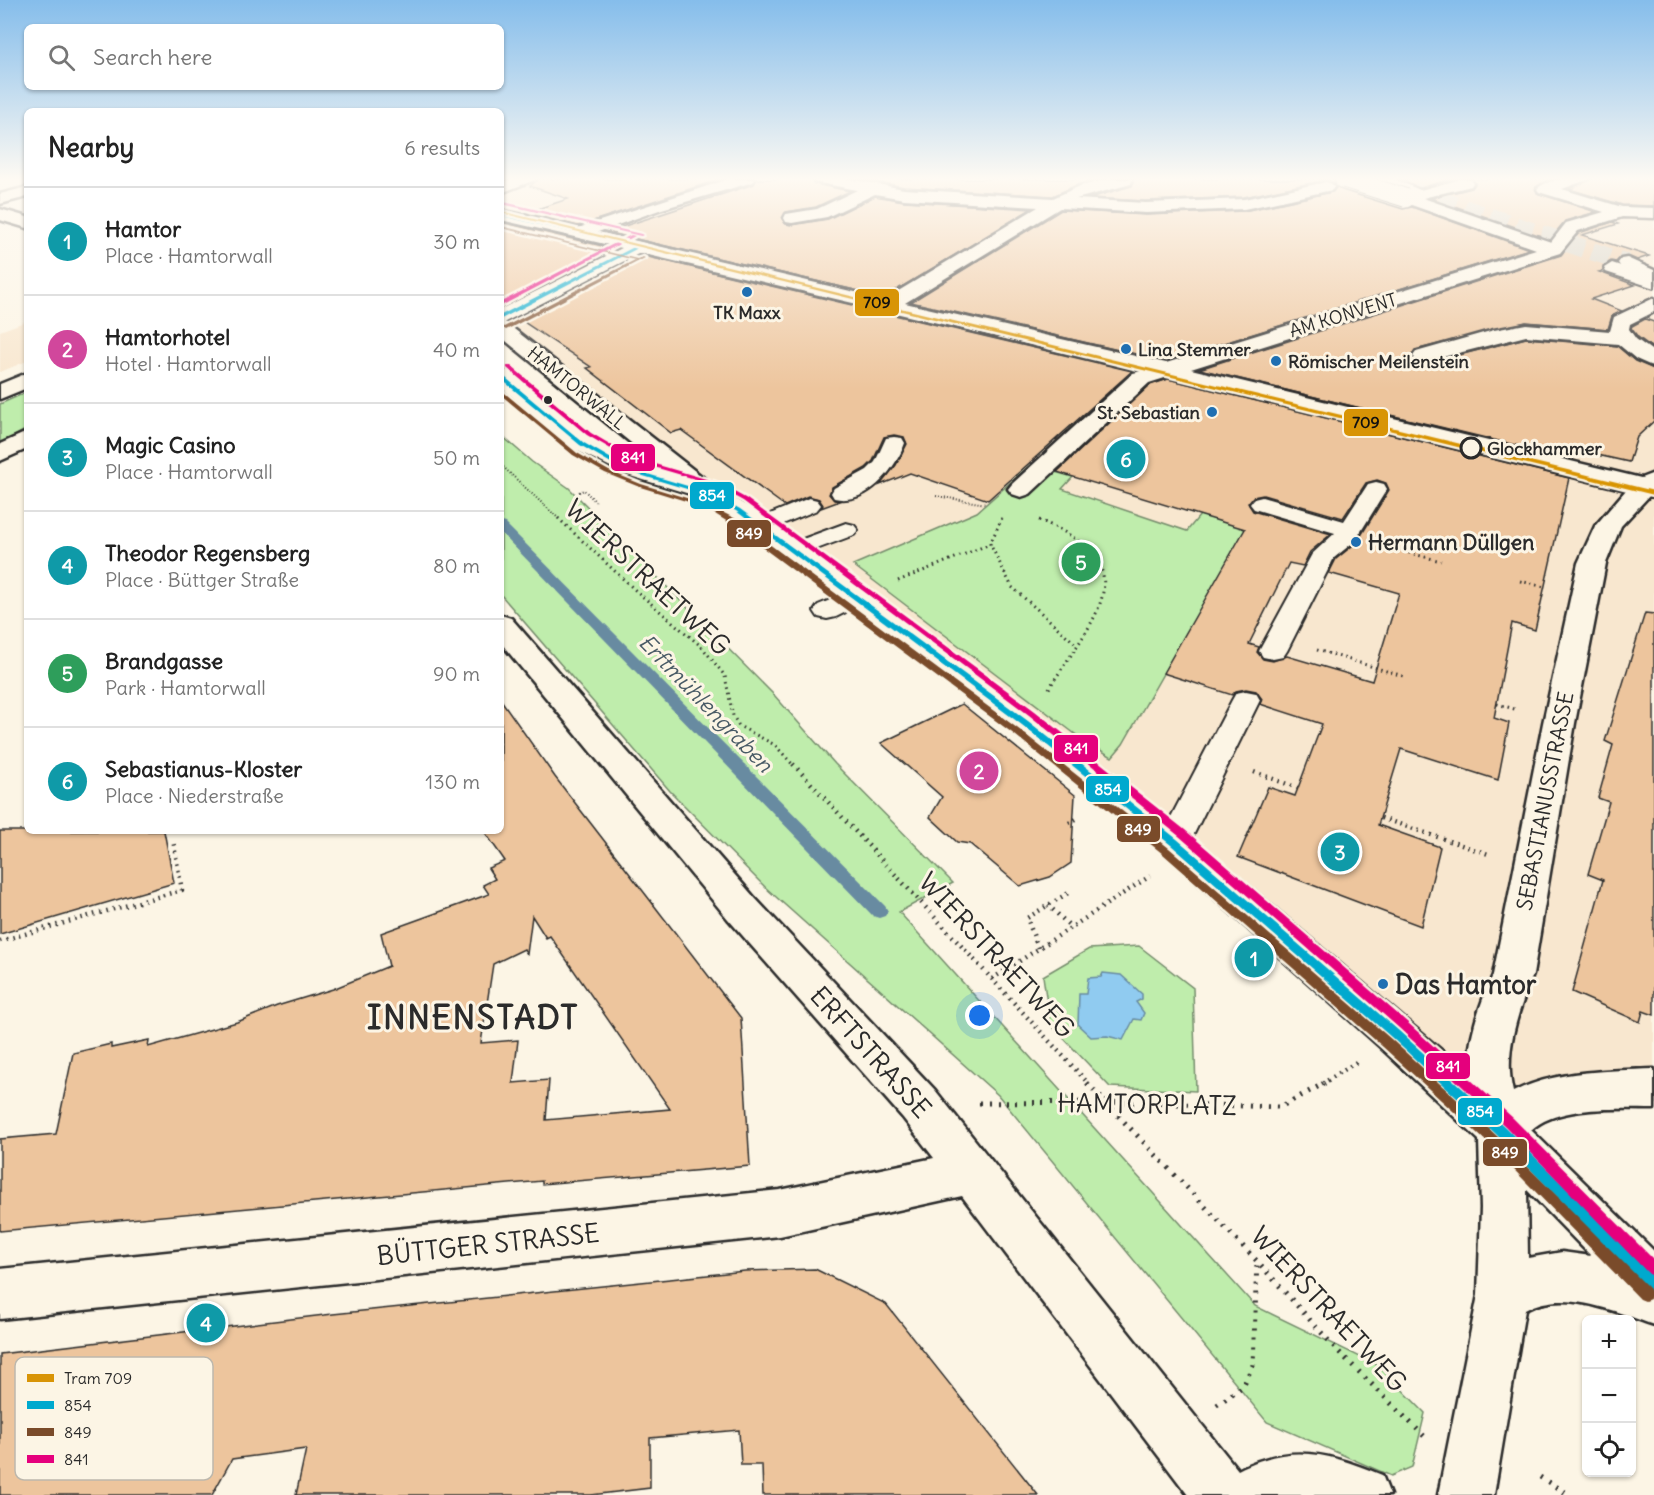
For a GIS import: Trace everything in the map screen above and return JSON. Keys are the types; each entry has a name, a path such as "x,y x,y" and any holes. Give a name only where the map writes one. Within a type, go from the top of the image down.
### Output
{"street":[{"path":"504,315 635,249"},
{"path":"645,249 1651,485"},
{"path":"887,306 981,249"},
{"name":"AM KONVENT","path":"1021,489 1141,378 1554,249"},
{"path":"1619,266 1654,281"},
{"path":"1654,304 1621,321 1619,329 1623,338 1636,350 1654,361"},
{"name":"HAMTORWALL","path":"504,329 709,494 761,526 1025,723 1163,858 1395,1034 1501,1131 1654,1286"},
{"path":"1423,356 1526,330 1623,338"},
{"name":"HAMTORWALL","path":"504,379 582,444 613,462 642,474 709,494"},
{"path":"0,392 24,381"},
{"path":"0,454 24,441"},
{"name":"SEBASTIANUSSTRASSE","path":"1501,1131 1489,1083 1489,1051 1501,1003 1513,975 1592,563 1600,538 1611,519 1651,485"},
{"name":"ERFTSTRASSE","path":"504,628 741,908 919,1104 1178,1434 1223,1495"},
{"path":"1467,1488 1503,1294 1505,1208 1501,1131 1526,1107 1559,1097 1600,1090 1654,1089"},
{"name":"BÜTTGER STRASSE","path":"0,1294 780,1213 974,1172"},
{"path":"1503,1294 1534,1280 1566,1276 1654,1300"},
{"path":"1248,1495 1262,1486 1297,1478 1336,1484 1362,1495"}],"lane":[{"path":"842,492 874,477 888,463 894,443"},
{"path":"1276,645 1324,554 1348,533 1376,489"},
{"path":"1262,504 1348,533"},
{"path":"761,526 809,505"},
{"path":"794,551 846,530"},
{"path":"827,611 857,597"},
{"path":"1163,858 1246,700"}],"path":[{"name":"WIERSTRAETWEG","path":"504,468 635,590 702,647 725,676 733,716 739,726 774,745 1467,1488"},
{"path":"857,597 990,544 1006,507 1021,489"},
{"path":"579,492 584,490 596,502"},
{"path":"936,496 1006,507 1072,535 1088,548 1102,565 1105,592 1076,644 1025,723"},
{"path":"1348,533 1441,561"},
{"path":"990,544 1012,587 1076,644"},
{"path":"1276,645 1403,676"},
{"path":"1217,758 1298,788"},
{"path":"1381,818 1532,870"},
{"path":"0,941 182,890 172,840"},
{"path":"992,979 1071,927 1163,858"},
{"path":"1038,948 1027,918 1070,892"},
{"path":"1048,905 1071,927"},
{"name":"HAMTORPLATZ","path":"919,1104 1105,1102 1280,1107 1340,1075 1362,1059"},
{"path":"1178,1434 1243,1386 1253,1365 1257,1261"},
{"path":"1540,1477 1569,1495"}],"shaded area":[{"path":"504,249 1654,249 1654,1095 1598,1097 1513,1136 796,549 504,326"},
{"path":"24,322 24,362 0,372 0,331"}],"green space":[{"path":"24,393 24,431 0,444 0,404"},
{"path":"504,438 532,462 569,488 774,695 835,764 953,883 899,912 1255,1306 1379,1366 1425,1413 1412,1467 1391,1476 1267,1422 998,1095 766,888 670,791 504,598"},
{"path":"1030,465 1073,477 1062,489 1187,531 1200,515 1246,528 1123,744 1112,757 1083,740 853,565 977,512"},
{"path":"1139,946 1193,988 1196,1091 1110,1087 1050,1024 1043,976 1089,949"}],"water":[{"path":"1103,973 1121,975 1142,994 1142,999 1136,1002 1144,1013 1141,1020 1134,1019 1123,1040 1107,1036 1091,1037 1078,1025 1079,994 1086,994 1088,978 1101,977"}],"building":[{"path":"504,249 615,249 504,304"},
{"path":"678,249 965,249 885,297"},
{"path":"998,249 1529,249 1166,361 911,302"},
{"path":"1566,249 1626,249 1649,256 1637,260 1628,256 1621,257 1616,262 1611,261 1603,266 1603,271 1599,272 1635,285 1591,299 1622,311 1612,316 1608,329 1526,322 1415,350 1411,356 1415,362 1424,364 1526,338 1617,346 1635,361 1654,369 1654,421 1637,437 1629,462 1575,450 1573,459 1199,369 1561,255"},
{"path":"640,255 1132,371 988,500 910,473 880,485 896,465 907,444 904,437 894,435 884,437 873,461 866,468 832,487 829,494 834,500 840,501 821,508 823,505 819,499 808,496 785,506 681,430 671,433 587,368 591,367 518,318"},
{"path":"1645,319 1654,322 1654,349 1638,337 1631,328"},
{"path":"1168,379 1569,478 1535,630 1512,623 1494,718 1509,723 1498,780 1401,749 1378,825 1440,847 1421,926 1238,857 1268,787 1295,796 1322,724 1260,704 1262,699 1256,691 1246,689 1236,691 1232,695 1163,673 1245,529 1057,472 1150,385","holes":["1377,480 1386,483 1389,490 1357,542 1336,559 1329,573 1399,593 1372,681 1287,656 1273,661 1263,659 1257,652 1259,647 1249,644 1289,563 1303,566 1310,552 1331,534 1253,511 1248,503 1253,497 1263,495 1343,518 1366,483"]},
{"path":"1645,613 1654,614 1654,1015 1643,1011 1640,1022 1572,992 1603,880 1588,874 1609,802 1598,798 1613,745 1605,741"},
{"path":"504,704 555,777 741,1018 750,1166 542,1184 542,1181 0,1231 0,1139 56,1134 73,1053 111,1044 111,1048 149,1040 148,1047 237,1022 277,1006 333,989 389,966 381,933 489,894 483,885 495,879 488,868 505,861 486,834 504,834","holes":["532,916 546,938 550,936 670,1109 546,1120 549,1080 513,1083 518,1040 481,1043 493,964 524,949 527,954"]},
{"path":"962,704 1075,795 1071,863 1050,877 1020,886 970,844 957,842 930,817 942,797 881,743"},
{"path":"0,831 24,831 24,834 165,834 174,883 0,934"},
{"path":"815,1269 886,1304 1038,1495 763,1495 762,1465 741,1465 739,1430 650,1438 650,1488 591,1495 296,1495 306,1449 232,1459 212,1495 0,1495 0,1354 333,1314 745,1271"}],"waterway":[{"name":"Erftmühlengraben","path":"504,529 879,911"}],"tunnel":[{"path":"1585,249 1627,263"}],"tram line":[{"name":"709","path":"654,249 1654,493"}],"transit line":[{"name":"849","path":"592,249 635,259"},
{"name":"841","path":"504,302 608,249"},
{"name":"854","path":"504,315 635,249"},
{"name":"849","path":"506,328 643,258"},
{"name":"841","path":"509,367 589,434 618,451 646,463 714,483 745,500 1032,713 1182,833 1403,1025 1509,1122 1654,1269"},
{"name":"854","path":"504,379 582,444 613,462 642,474 709,494 738,510 1025,723 1174,842 1395,1034 1501,1131 1654,1286"},
{"name":"849","path":"504,395 575,454 607,472 639,485 704,505 731,520 1018,733 1166,851 1387,1043 1493,1140 1645,1294"}],"place":[{"name":"TK Maxx","path":"747,292"},
{"name":"Lina Stemmer","path":"1126,349"},
{"name":"Römischer Meilenstein","path":"1276,361"},
{"name":"St. Sebastian","path":"1212,412"},
{"name":"Glockhammer","path":"1471,448"},
{"name":"Sebastianus-Kloster","path":"1126,459"},
{"name":"Hermann Düllgen","path":"1356,542"},
{"name":"Brandgasse","path":"1081,562"},
{"name":"Hamtorhotel","path":"979,771"},
{"name":"Magic Casino","path":"1340,852"},
{"name":"Hamtor","path":"1254,958"},
{"name":"Das Hamtor","path":"1383,984"},
{"name":"Theodor Regensberg","path":"206,1323"}],"district":[{"name":"INNENSTADT","path":"473,1017"}]}
